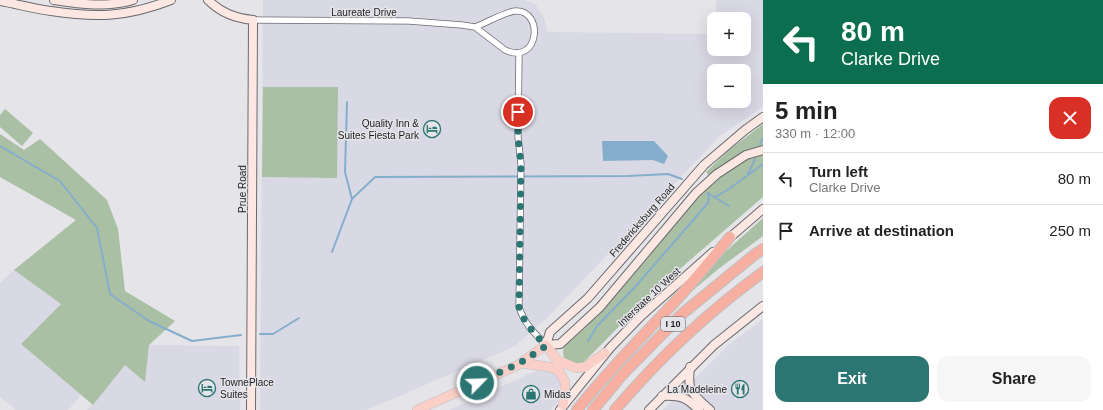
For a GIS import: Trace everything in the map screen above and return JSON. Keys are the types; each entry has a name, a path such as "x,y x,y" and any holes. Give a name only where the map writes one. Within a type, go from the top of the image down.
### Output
{"highway":[{"path":"577,410 594,388 634,343 700,274 730,237"},
{"name":"I 10","path":"593,410 623,374 682,314 763,249"},
{"name":"I 10","path":"615,410 661,359 695,326 742,287 763,272"}],"main road":[{"path":"22,0 67,10 72,14"},
{"path":"54,0 85,4 118,4"},
{"path":"72,14 80,11 109,9 118,4 133,0"},
{"path":"0,2 9,2 85,16 112,16 132,12 171,0"},
{"path":"208,0 219,9 232,16 253,20"},
{"name":"Prue Road","path":"251,410 253,20"},
{"name":"Fredericksburg Road","path":"546,346 550,332 588,298 704,165 745,130 763,117"},
{"path":"417,410 520,363 546,346 560,344 600,307 701,188 717,174 746,155 763,150"},
{"name":"Interstate 10 West","path":"561,408 606,353 641,316 763,209"},
{"path":"649,410 714,345 763,306"},
{"path":"546,346 557,360 559,371 565,382 565,392 561,408"},
{"path":"557,360 576,368 584,367 606,353"},
{"path":"520,363 544,365 559,371"},
{"path":"690,368 690,388 694,395 710,410"},
{"path":"662,396 682,396 690,401 699,410"}],"street":[{"path":"516,11 524,13 534,25 534,41 530,47 519,53 510,52 475,28 507,13 516,11"},
{"name":"Laureate Drive","path":"253,20 409,21 475,28"},
{"path":"519,53 518,137 521,170 519,307 526,324 546,346"}],"shaded area":[{"path":"263,0 524,0 535,4 544,17 547,32 707,34 707,56 751,56 751,12 716,12 716,0 763,0 763,107 720,136 548,317 515,346 367,410 260,410"},
{"path":"14,270 61,304 21,344 81,395 68,410 16,410 0,397 0,283"},
{"path":"763,319 763,410 663,410 729,345"},
{"path":"149,345 239,346 240,410 87,410 125,365 145,382"},
{"path":"545,370 554,373 561,386 561,393 551,410 450,410 535,371"}],"green space":[{"path":"263,87 338,87 337,178 262,177"},
{"path":"5,109 33,133 22,146 0,127 0,115"},
{"path":"763,124 763,197 652,293 582,364 575,365 564,358 564,346 585,328 598,314 713,181 706,172 729,150"},
{"path":"0,134 24,150 40,139 107,200 118,229 125,291 175,321 149,345 145,382 125,365 93,405 21,344 61,304 14,270 76,220 0,177"},
{"path":"763,218 763,236 717,270 691,292 690,289 725,252"}],"water":[{"path":"602,141 654,141 668,156 664,164 653,160 603,161"}],"waterway":[{"path":"347,102 345,172 352,199"},
{"path":"760,144 763,138"},
{"path":"0,146 60,181 97,228 110,294 149,321 192,341 241,335"},
{"path":"748,174 755,159"},
{"path":"715,197 729,189 763,164"},
{"path":"332,252 352,199 375,177 628,176 668,174 682,179"},
{"path":"708,193 729,206"},
{"path":"588,341 597,326 635,287 708,203 708,193"},
{"path":"260,334 273,334 299,318"}],"place":[{"name":"Quality Inn & Suites Fiesta Park","path":"432,129"},
{"name":"TownePlace Suites","path":"207,388"},
{"name":"La Madeleine","path":"740,389"},
{"name":"Midas","path":"531,394"}],"route":[{"path":"477,383 520,363 546,346 526,324 519,307 521,164 518,137 518,112"}]}
